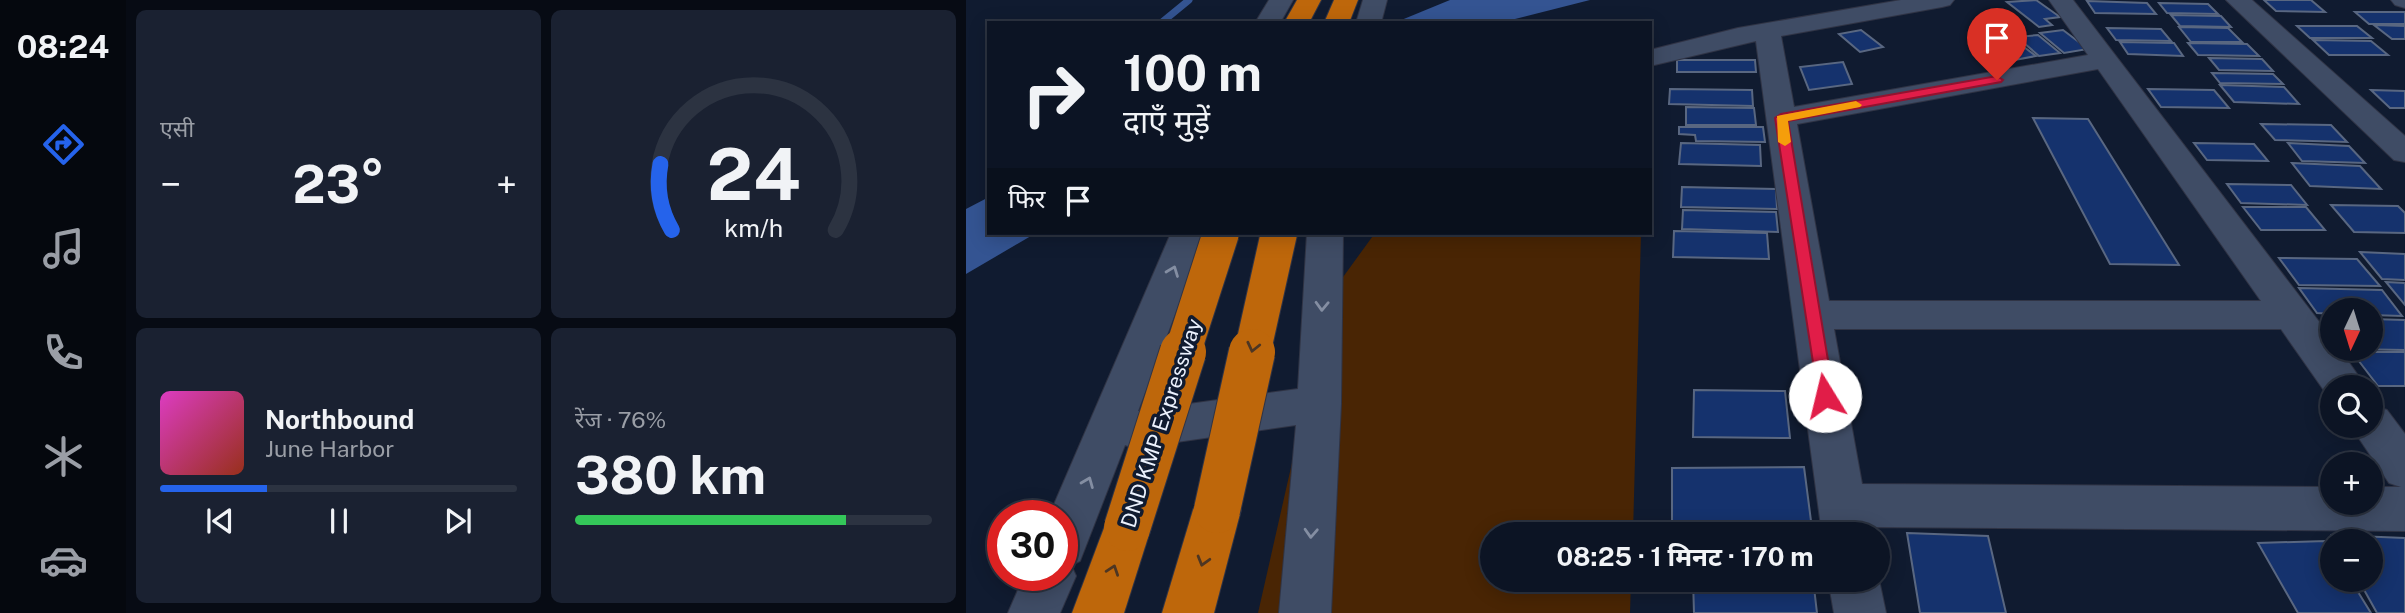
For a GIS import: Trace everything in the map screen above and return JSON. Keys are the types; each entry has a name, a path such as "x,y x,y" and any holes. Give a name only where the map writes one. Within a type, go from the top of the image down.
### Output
{"highway":[{"path":"1297,21 1309,0"},
{"path":"1337,21 1346,0"},
{"name":"DND KMP Expressway","path":"1098,613 1220,235"},
{"path":"1188,613 1217,510 1279,235"}],"street":[{"path":"1268,21 1281,0"},
{"path":"1369,21 1375,0"},
{"path":"1652,58 1767,31 1942,0"},
{"path":"2061,0 2335,375"},
{"path":"2238,0 2405,153"},
{"path":"1767,31 1845,519 2405,509"},
{"path":"1781,118 2105,60"},
{"path":"1078,506 1187,235"},
{"path":"1305,613 1327,235"},
{"path":"1812,315 2292,315"},
{"path":"1108,433 1319,404"},
{"path":"2382,438 2405,469"},
{"path":"1034,613 1043,591"},
{"path":"1856,592 1860,613"}],"shaded area":[{"path":"1374,235 1641,235 1633,522 1480,522 1480,592 1631,592 1630,613 1258,613 1330,295"}],"water":[{"path":"1450,0 1590,0 1507,21 1399,21"},
{"path":"987,198 987,235 1033,235 966,274 966,209"}],"building":[{"path":"2036,0 2060,17 2045,19 2052,25 2039,27 2007,2"},
{"path":"2264,0 2311,0 2325,12 2276,11"},
{"path":"2087,1 2147,3 2156,14 2095,13"},
{"path":"2159,3 2208,4 2218,14 2167,13"},
{"path":"2355,12 2405,12 2405,24 2369,24"},
{"path":"2171,15 2221,16 2231,27 2180,26"},
{"path":"2374,25 2405,26 2405,39 2392,39"},
{"path":"2297,26 2357,26 2372,38 2310,38"},
{"path":"2179,27 2228,28 2242,42 2191,42"},
{"path":"2107,28 2161,29 2171,41 2116,40"},
{"path":"1861,30 1883,47 1860,52 1839,34"},
{"path":"2063,30 2088,49 2064,53 2040,33"},
{"path":"2038,35 2060,53 2039,56 2017,37"},
{"path":"2009,36 2036,56 2004,62 1978,41"},
{"path":"2313,40 2371,41 2388,55 2329,55"},
{"path":"2120,42 2174,43 2183,56 2128,54"},
{"path":"2188,43 2247,44 2259,56 2198,55"},
{"path":"2209,58 2262,59 2273,71 2219,70"},
{"path":"1677,60 1755,60 1756,72 1677,72"},
{"path":"1843,62 1852,84 1809,90 1800,67"},
{"path":"2212,73 2273,74 2283,84 2220,83"},
{"path":"2220,85 2284,87 2299,104 2234,102"},
{"path":"1670,89 1752,90 1753,106 1669,104"},
{"path":"2148,89 2214,90 2229,108 2161,107"},
{"path":"2371,90 2405,91 2405,108 2390,108"},
{"path":"1686,107 1754,108 1756,125 1686,125"},
{"path":"2033,118 2088,119 2179,265 2110,264"},
{"path":"2261,124 2331,125 2347,142 2275,140"},
{"path":"1679,127 1763,127 1765,142 1696,141 1695,135 1679,134"},
{"path":"1681,143 1760,145 1761,166 1679,164"},
{"path":"2194,143 2254,144 2268,161 2207,160"},
{"path":"2288,143 2349,146 2365,163 2302,161"},
{"path":"2292,163 2360,166 2381,189 2310,186"},
{"path":"2227,184 2291,185 2307,205 2241,203"},
{"path":"1682,187 1776,189 1777,209 1681,207"},
{"path":"2331,205 2398,206 2405,213 2405,233 2354,232"},
{"path":"2243,207 2306,207 2325,230 2261,230"},
{"path":"1683,210 1776,212 1778,232 1682,229"},
{"path":"1674,231 1767,233 1769,259 1673,257"},
{"path":"2360,252 2405,254 2405,280 2382,279"},
{"path":"2279,258 2357,259 2380,286 2299,285"},
{"path":"2386,282 2405,283 2405,305"},
{"path":"2299,288 2382,290 2402,316 2384,315 2384,298 2320,298 2320,313 2317,313"},
{"path":"2384,319 2405,320 2405,350 2384,350"},
{"path":"2384,352 2405,352 2405,386 2383,386 2383,375 2370,375 2359,361 2383,361"},
{"path":"1694,390 1785,391 1790,438 1693,437"},
{"path":"1804,467 1811,521 1672,521 1672,468"},
{"path":"1907,533 1988,536 2006,613 1920,613"},
{"path":"2383,537 2405,538 2405,613 2377,613 2365,592 2383,592"},
{"path":"2320,541 2320,592 2358,592 2371,613 2298,613 2258,543"},
{"path":"1693,592 1815,592 1817,613 1694,613"}],"waterway":[{"path":"1163,21 1189,0"}],"slow traffic":[{"path":"1785,142 1781,118 1856,105"}],"route":[{"path":"1825,396 1781,118 1997,80"}]}
